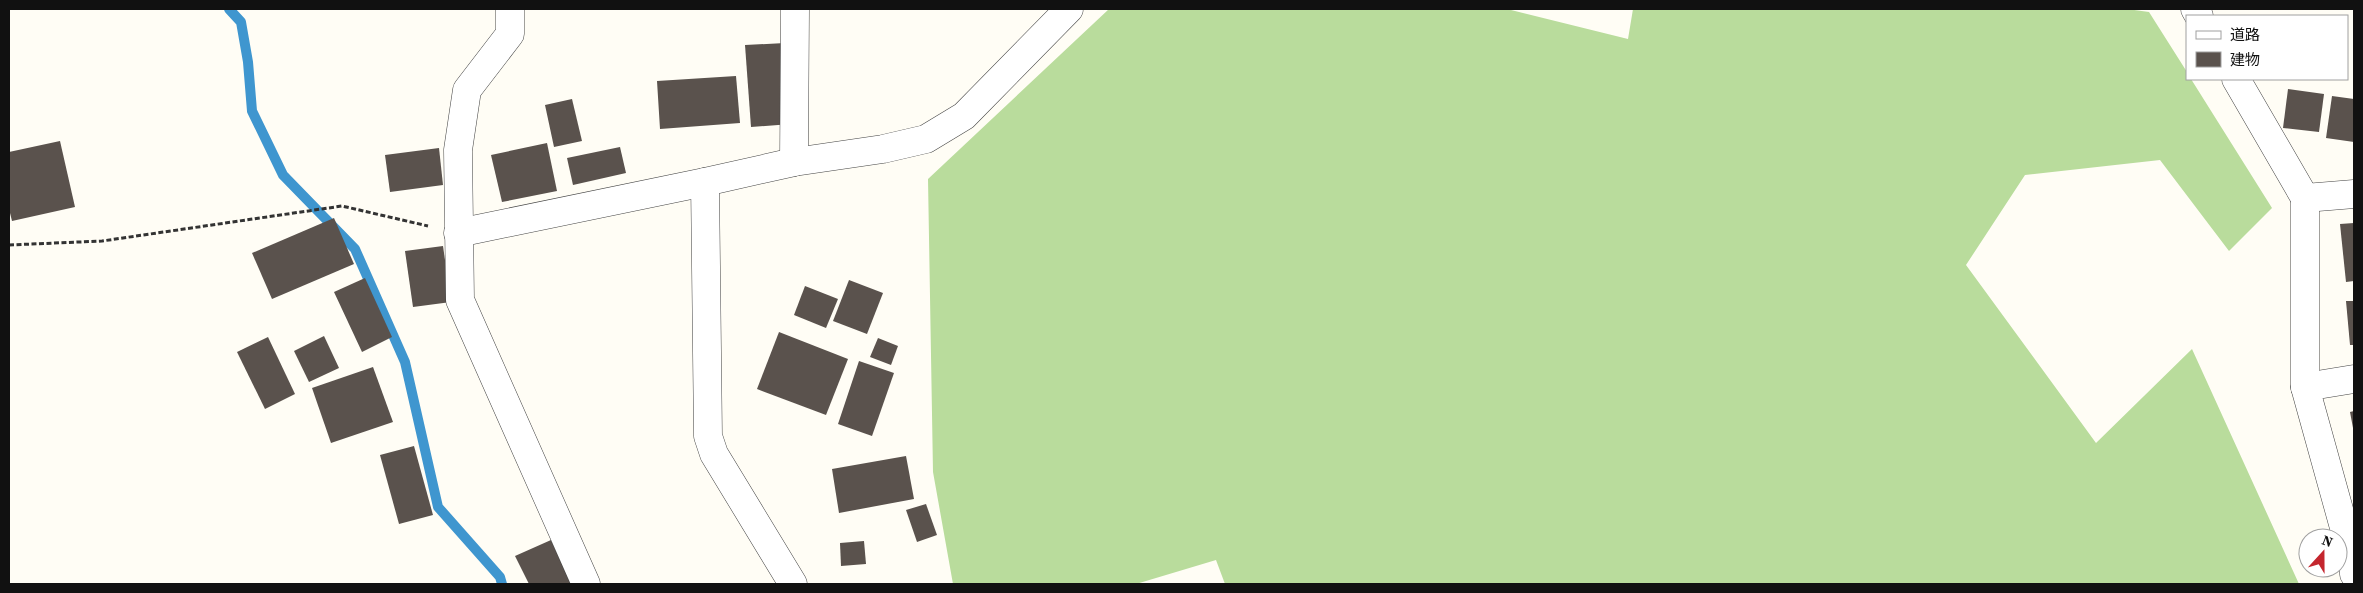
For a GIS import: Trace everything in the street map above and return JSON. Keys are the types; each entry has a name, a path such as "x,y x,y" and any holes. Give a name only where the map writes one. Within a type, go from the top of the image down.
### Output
{"street":[{"path":"510,9 510,34 467,90 458,150 460,300 586,584"},
{"path":"794,162 796,9"},
{"path":"458,233 794,162 883,149 926,139 964,116 1069,9"},
{"path":"2237,80 2305,198 2305,387 2354,565"},
{"path":"705,182 708,436 714,454 793,584"},
{"path":"2305,198 2354,194"},
{"path":"2305,387 2354,379"}],"path":[{"path":"9,245 102,242 342,206 458,233"}],"green space":[{"path":"1109,9 1507,9 1628,39 1633,9 2127,9 2149,12 2186,70 2186,80 2192,80 2272,208 2229,251 2160,160 2025,175 1966,265 2096,443 2192,349 2299,584 1225,584 1216,560 1136,584 953,584 933,472 928,179"}],"building":[{"path":"785,43 791,124 751,127 745,45"},
{"path":"736,76 740,123 660,129 657,81"},
{"path":"2288,89 2324,94 2319,132 2283,128"},
{"path":"2332,96 2354,99 2354,142 2326,138"},
{"path":"572,99 582,141 554,147 545,105"},
{"path":"60,141 75,207 12,221 9,209 9,152"},
{"path":"547,143 557,191 502,202 491,155"},
{"path":"620,147 626,173 573,185 567,158"},
{"path":"439,148 443,185 390,192 385,155"},
{"path":"334,218 354,264 272,299 252,253"},
{"path":"2354,223 2354,281 2346,282 2340,224"},
{"path":"443,246 451,302 413,307 405,251"},
{"path":"365,278 392,337 362,352 334,292"},
{"path":"849,280 883,293 867,334 833,321"},
{"path":"805,286 838,299 826,328 794,315"},
{"path":"2346,301 2354,301 2354,345 2350,345"},
{"path":"779,332 848,359 826,415 757,389"},
{"path":"324,336 339,368 309,382 294,351"},
{"path":"268,337 295,394 265,409 237,352"},
{"path":"878,338 898,346 891,365 870,357"},
{"path":"859,361 894,373 872,436 838,424"},
{"path":"373,367 393,422 331,443 312,388"},
{"path":"2354,411 2354,428 2353,428 2350,412"},
{"path":"414,446 433,515 399,524 380,455"},
{"path":"906,456 914,499 839,513 832,469"},
{"path":"926,504 937,535 917,542 906,510"},
{"path":"551,540 571,584 529,584 515,556"},
{"path":"864,541 866,564 841,566 840,543"}],"waterway":[{"path":"229,9 241,22 248,62 252,111 283,175 355,249 405,362 438,507 500,577 502,584"}]}
